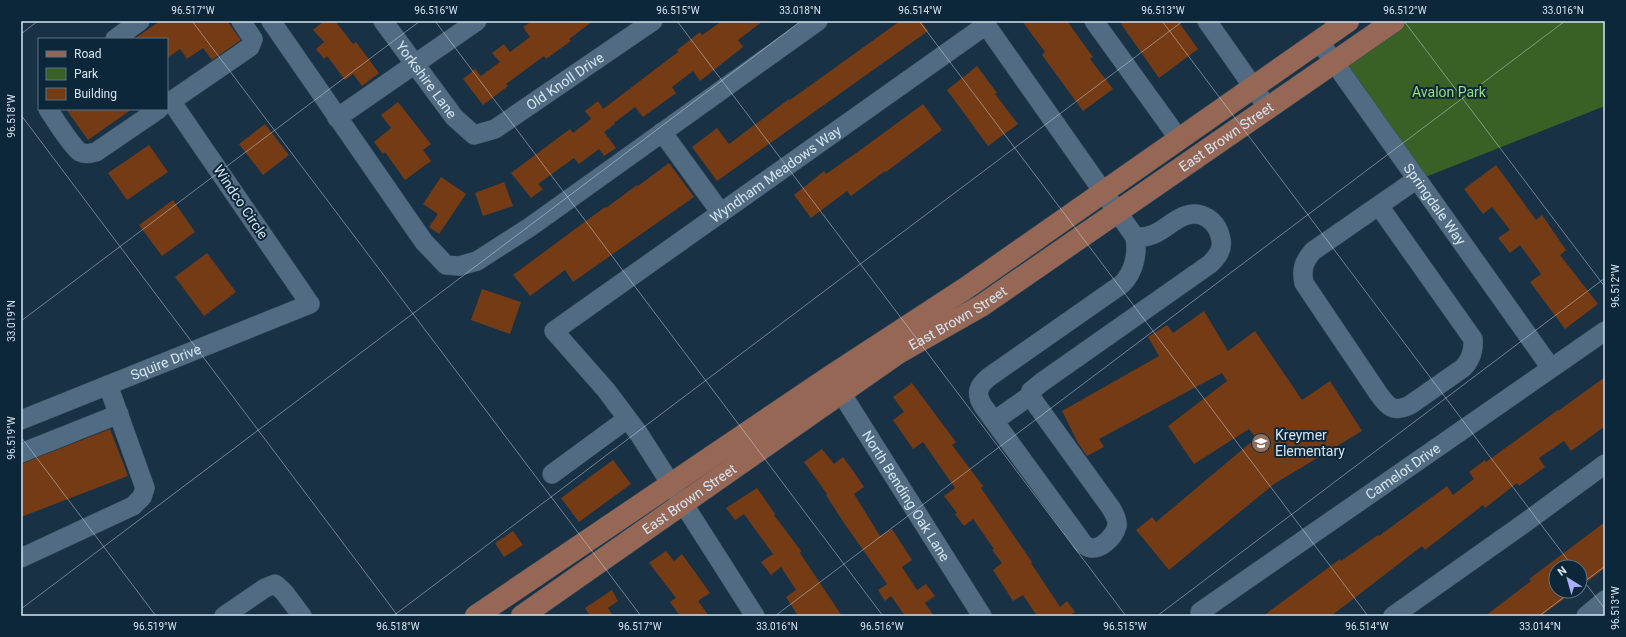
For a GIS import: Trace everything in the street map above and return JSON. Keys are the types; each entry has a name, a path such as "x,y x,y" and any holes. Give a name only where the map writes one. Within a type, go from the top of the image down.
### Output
{"main road":[{"name":"East Brown Street","path":"476,616 670,485 836,385 898,354 981,306 1394,21"},
{"name":"East Brown Street","path":"529,614 683,504 836,385 966,288 1320,41 1343,22"}],"street":[{"path":"116,38 140,21"},
{"path":"168,104 250,47 253,39 241,21"},
{"path":"271,21 424,242 446,265 460,266 477,261 530,227 818,21"},
{"name":"Yorkshire Lane","path":"383,21 454,117 474,134"},
{"path":"337,118 477,21"},
{"name":"Old Knoll Drive","path":"474,134 495,129 653,21"},
{"path":"1094,21 1179,139"},
{"path":"1206,21 1268,108"},
{"name":"Wyndham Meadows Way","path":"755,616 670,485 639,434 606,390 554,331 986,25 1135,237"},
{"name":"Springdale Way","path":"1320,41 1551,368"},
{"name":"Windco Circle","path":"168,108 310,304"},
{"path":"49,110 73,146 80,152 87,154 96,152 159,110"},
{"path":"662,132 721,213"},
{"path":"1379,206 1473,339 1472,354 1469,361 1462,368 1410,405 1402,409 1394,409 1388,406 1378,393 1304,283 1302,275 1304,263 1313,251 1379,206 1418,180"},
{"path":"994,421 1031,395 1034,388 1210,264 1219,254 1222,244 1217,226 1211,219 1203,215 1193,214 1183,216 1153,235 1144,238 1135,237 1136,244 1134,263 1122,284 982,382 978,390 978,398 994,421 1086,546 1095,548 1105,544 1112,536 1117,526 1114,513 1033,400 1031,395"},
{"name":"Squire Drive","path":"21,420 310,304"},
{"name":"Camelot Drive","path":"1201,614 1605,330"},
{"path":"21,558 133,506 142,498 144,488 108,385"},
{"name":"North Bending Oak Lane","path":"836,385 982,616"},
{"path":"22,451 119,414"},
{"path":"552,474 627,419"},
{"path":"1393,616 1605,464"},
{"path":"224,616 265,588 275,584 284,592 302,616"},
{"path":"518,588 529,614"},
{"path":"1586,616 1605,600"}],"green space":[{"name":"Avalon Park","path":"1403,21 1605,21 1605,106 1423,178 1341,62"}],"building":[{"path":"160,21 227,21 241,40 212,60 203,48 187,59 180,49 168,57 168,38 135,38"},
{"path":"324,21 335,21 353,44 356,42 379,73 362,86 353,74 345,80 327,56 324,59 316,49 324,42 313,30"},
{"path":"532,21 593,21 569,39 571,41 546,59 544,56 506,84 508,86 483,105 463,79 475,69 481,76 500,62 492,53 504,44 510,52 530,37 523,27"},
{"path":"722,21 763,21 738,40 743,47 700,81 693,71 672,87 676,93 643,117 635,107 614,123 615,124 604,132 616,148 604,156 599,149 579,164 574,158 538,184 543,189 531,198 511,173 570,129 573,133 591,119 585,111 598,101 603,109 678,52 677,50 700,32 702,35"},
{"path":"900,21 921,21 928,31 717,181 692,147 717,128 729,144 789,99 790,100"},
{"path":"1022,21 1067,21 1093,57 1090,59 1113,89 1083,111 1042,55 1045,52"},
{"path":"1119,21 1178,21 1198,49 1159,78"},
{"path":"977,66 997,93 995,94 1018,124 988,146 947,90"},
{"path":"398,102 431,144 423,150 431,161 405,180 385,152 383,154 374,142 391,128 381,115"},
{"path":"923,104 942,130 851,196 847,191 811,218 794,195 824,171 826,174"},
{"path":"67,110 131,110 88,140"},
{"path":"265,124 289,155 263,175 239,144"},
{"path":"149,145 168,172 127,200 108,173"},
{"path":"669,163 694,197 573,282 565,270 530,296 513,275 605,207 606,208 637,185 638,186"},
{"path":"1496,165 1536,220 1542,215 1566,250 1560,255 1598,304 1565,329 1530,282 1541,274 1520,245 1510,253 1498,238 1510,230 1492,207 1483,214 1464,189"},
{"path":"441,177 466,194 439,234 429,227 438,214 423,204"},
{"path":"504,182 513,206 483,216 475,193"},
{"path":"173,200 195,232 162,256 139,225"},
{"path":"207,253 236,292 204,316 175,277"},
{"path":"482,289 521,302 510,334 471,320"},
{"name":"Kreymer Elementary","path":"1204,311 1228,351 1255,331 1302,400 1330,381 1362,431 1274,484 1169,570 1136,530 1152,517 1156,522 1256,438 1249,429 1194,464 1168,426 1227,381 1222,373 1099,439 1104,447 1087,456 1078,443 1062,411 1159,356 1148,337 1167,325 1173,333"},
{"path":"1605,377 1605,426 1571,451 1564,441 1539,458 1545,467 1519,486 1517,483 1485,508 1483,505 1425,550 1422,546 1331,616 1263,616 1340,559 1341,561 1378,535 1379,536 1447,486 1453,495 1474,479 1469,472 1485,460 1486,462"},
{"path":"912,383 956,442 952,445 983,486 981,488 1032,562 1031,563 1060,607 1067,601 1075,612 1069,616 1037,616 1023,595 1013,601 993,570 1002,563 992,550 994,549 973,519 964,526 955,514 957,513 944,496 955,488 923,442 913,449 893,420 904,412 893,397"},
{"path":"110,429 128,476 21,517 21,464"},
{"path":"822,449 834,464 843,457 864,487 854,494 880,536 892,529 912,560 902,567 917,590 926,584 935,596 925,603 934,616 905,616 891,596 885,601 878,590 887,584 844,523 826,495 827,494 804,462"},
{"path":"613,460 631,484 579,522 561,498"},
{"path":"757,488 775,514 774,515 801,551 800,553 842,616 798,616 786,597 796,590 781,567 771,575 761,562 773,554 744,514 735,520 726,508"},
{"path":"1605,522 1605,568 1588,581 1588,559 1556,559"},
{"path":"513,531 523,545 504,557 495,543"},
{"path":"666,551 674,561 682,554 710,593 698,601 709,616 680,616 670,602 676,598 649,563"},
{"path":"1548,565 1548,599 1564,599 1541,616 1485,616 1531,581 1529,579"},
{"path":"612,590 618,601 608,608 613,616 590,616 585,608"}],"place":[{"name":"Kreymer Elementary","path":"1261,443"}]}
